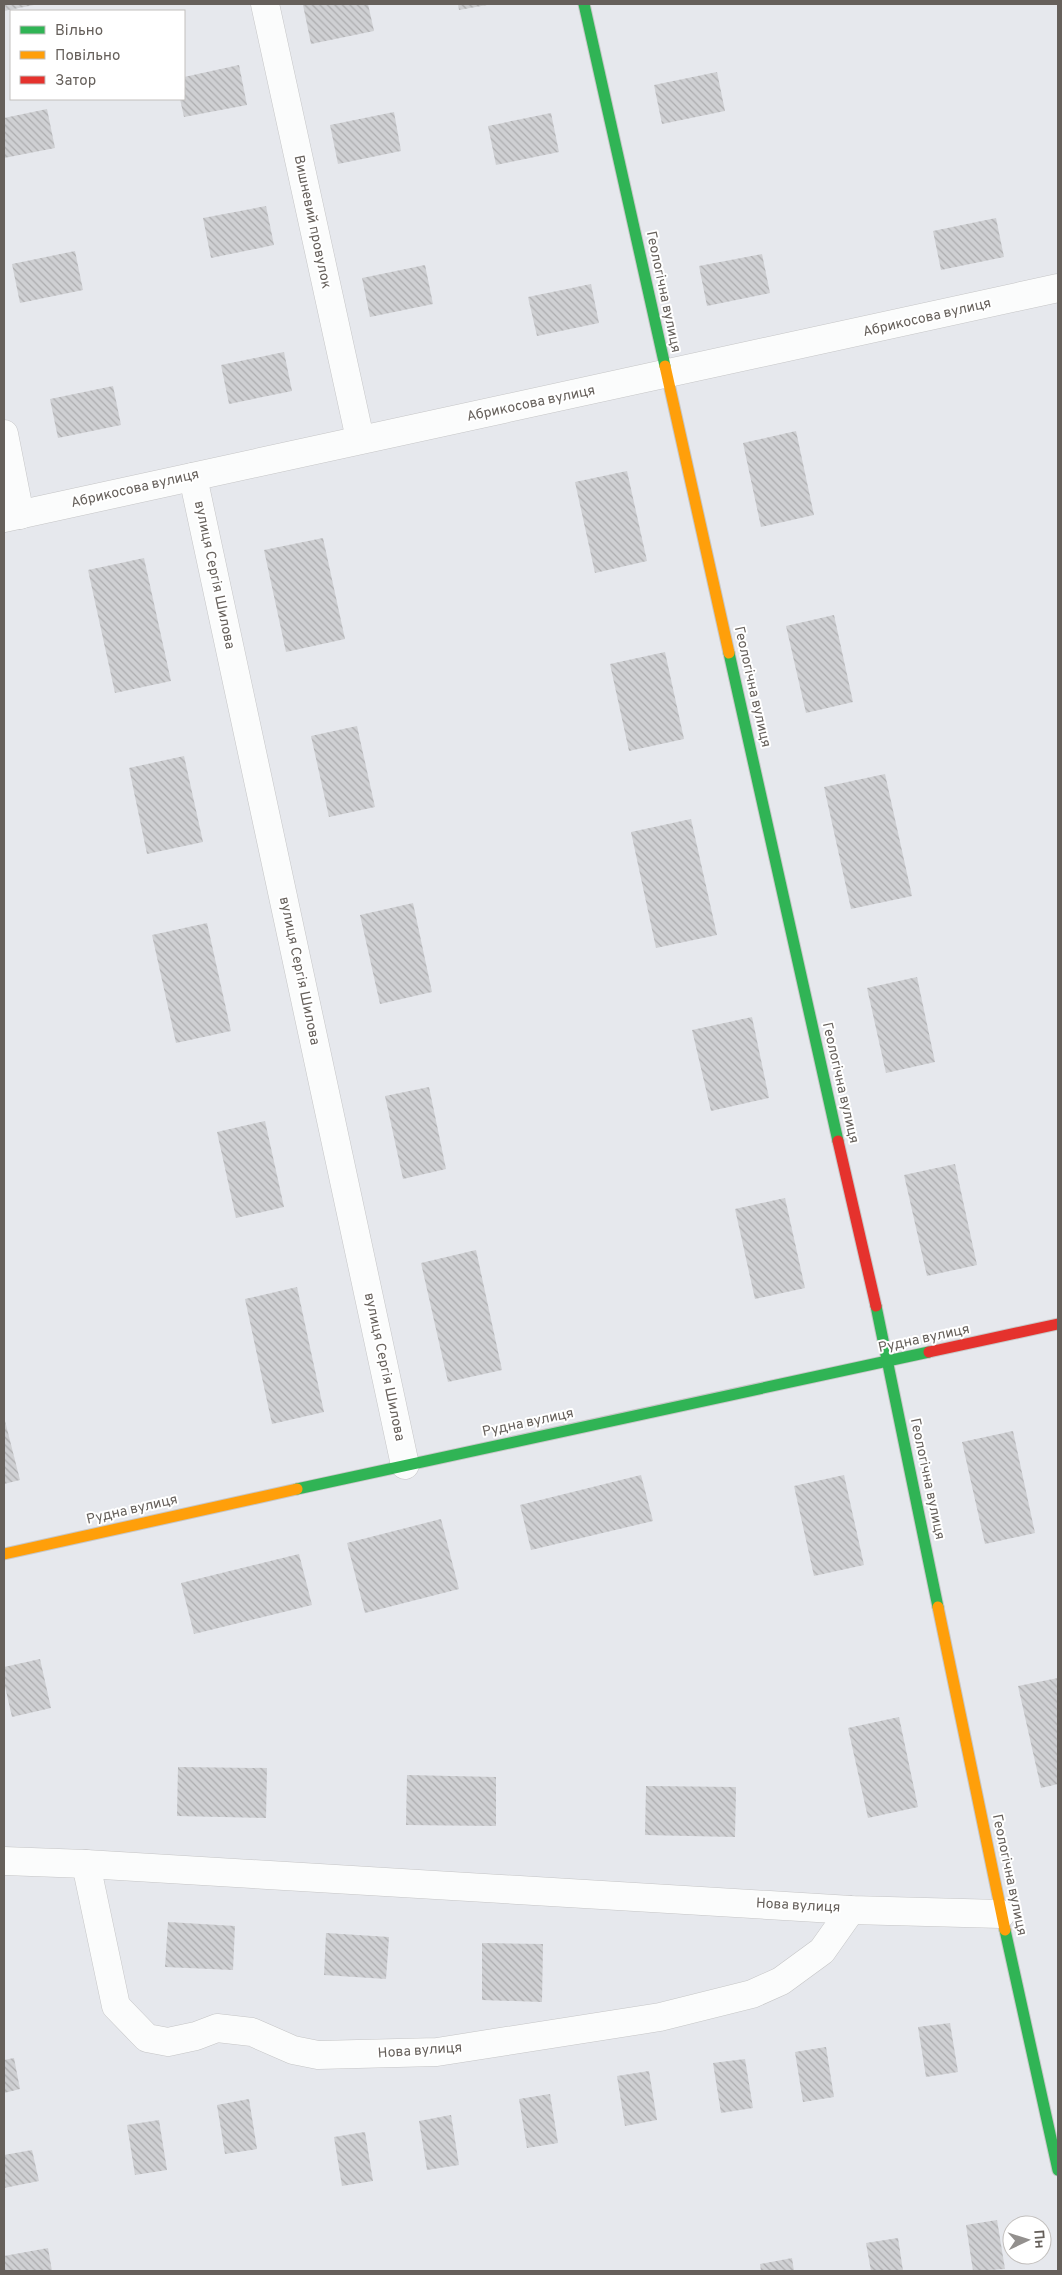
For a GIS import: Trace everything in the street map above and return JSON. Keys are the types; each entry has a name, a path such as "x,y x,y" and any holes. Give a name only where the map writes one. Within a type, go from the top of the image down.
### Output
{"street":[{"name":"Вишневий провулок","path":"265,4 360,440"},
{"name":"Геологічна вулиця","path":"584,4 888,1362 1001,1914 1058,2170"},
{"name":"Абрикосова вулиця","path":"12,517 1058,288"},
{"path":"4,434 12,517"},
{"name":"вулиця Сергія Шилова","path":"194,477 405,1465"},
{"name":"Рудна вулиця","path":"4,1554 1058,1324"},
{"name":"Нова вулиця","path":"4,1861 86,1864 850,1910 1001,1914"},
{"name":"Нова вулиця","path":"86,1864 116,2006 147,2038 168,2042 196,2036 217,2028 252,2032 293,2050 318,2055 437,2052 660,2017 752,1994 781,1981 808,1964 822,1951 850,1910"}],"building":[{"path":"4,4 34,4 34,5 4,11"},
{"path":"368,4 374,31 311,44 303,5"},
{"path":"458,4 487,4 487,5 459,10"},
{"path":"239,65 247,105 184,117 180,100 185,100 185,77"},
{"path":"717,72 725,111 662,124 654,85"},
{"path":"47,109 55,148 4,158 4,118"},
{"path":"394,112 401,151 338,164 330,125"},
{"path":"551,113 559,152 496,165 488,126"},
{"path":"266,206 274,245 211,258 203,218"},
{"path":"996,218 1004,257 941,270 933,231"},
{"path":"75,251 83,290 20,303 12,264"},
{"path":"762,254 770,293 707,306 699,266"},
{"path":"425,265 433,304 370,317 362,278"},
{"path":"591,284 599,323 537,336 528,297"},
{"path":"284,352 292,391 229,404 221,365"},
{"path":"113,386 121,425 58,438 50,399"},
{"path":"796,431 814,515 761,527 743,443"},
{"path":"627,471 647,561 595,573 575,482"},
{"path":"323,538 345,639 286,652 264,550"},
{"path":"144,558 171,681 115,693 88,570"},
{"path":"834,615 853,702 806,713 786,626"},
{"path":"665,652 684,739 629,751 610,664"},
{"path":"357,726 375,807 329,817 311,736"},
{"path":"184,756 203,842 147,854 129,768"},
{"path":"885,774 912,896 851,909 824,787"},
{"path":"691,819 717,935 656,948 631,832"},
{"path":"413,903 432,992 380,1004 360,915"},
{"path":"207,923 231,1031 176,1043 152,935"},
{"path":"917,977 935,1062 886,1073 867,988"},
{"path":"752,1017 769,1098 711,1111 692,1030"},
{"path":"429,1087 446,1169 403,1179 385,1096"},
{"path":"265,1121 284,1207 236,1218 217,1132"},
{"path":"955,1164 977,1265 927,1276 904,1175"},
{"path":"785,1198 805,1288 755,1299 735,1209"},
{"path":"476,1250 502,1370 448,1382 421,1263"},
{"path":"297,1287 324,1412 272,1424 245,1299"},
{"path":"4,1417 20,1480 4,1484"},
{"path":"1013,1431 1035,1533 985,1544 962,1442"},
{"path":"641,1475 653,1521 531,1550 520,1505"},
{"path":"844,1475 864,1565 814,1576 794,1486"},
{"path":"441,1519 459,1589 365,1613 347,1543"},
{"path":"299,1554 312,1605 194,1634 181,1583"},
{"path":"40,1659 51,1708 12,1717 4,1682 4,1667"},
{"path":"1058,1678 1058,1784 1041,1788 1018,1686"},
{"path":"899,1717 918,1807 868,1818 848,1728"},
{"path":"178,1767 267,1768 266,1818 177,1816"},
{"path":"407,1775 496,1777 496,1826 406,1825"},
{"path":"646,1786 736,1787 735,1837 645,1835"},
{"path":"168,1922 235,1926 233,1970 165,1967"},
{"path":"326,1933 389,1937 386,1979 324,1975"},
{"path":"482,1943 543,1944 542,2002 482,2000"},
{"path":"950,2023 958,2072 926,2077 918,2027"},
{"path":"826,2047 834,2097 803,2102 795,2052"},
{"path":"14,2058 20,2089 4,2093 4,2060"},
{"path":"745,2059 753,2108 721,2113 713,2063"},
{"path":"649,2071 657,2120 625,2126 617,2076"},
{"path":"550,2094 558,2143 527,2148 519,2099"},
{"path":"249,2099 257,2149 225,2154 217,2105"},
{"path":"451,2115 459,2165 427,2170 419,2121"},
{"path":"159,2120 167,2170 135,2175 127,2125"},
{"path":"365,2132 373,2181 342,2186 334,2137"},
{"path":"32,2150 39,2181 4,2188 4,2155"},
{"path":"997,2220 1002,2251 1002,2265 1004,2265 1005,2269 973,2271 966,2225"},
{"path":"898,2238 903,2271 871,2271 866,2243"},
{"path":"48,2248 52,2271 4,2271 4,2256"},
{"path":"792,2258 794,2271 761,2271 760,2264"}],"traffic: fast":[{"path":"584,4 665,366"},
{"path":"729,653 838,1141"},
{"path":"876,1306 938,1607"},
{"path":"297,1489 929,1352"},
{"path":"1005,1930 1058,2170"}],"traffic: slow":[{"path":"665,366 729,653"},
{"path":"4,1554 297,1489"},
{"path":"938,1607 1005,1930"}],"traffic: jam":[{"path":"838,1141 876,1306"},
{"path":"929,1352 1058,1324"}]}
